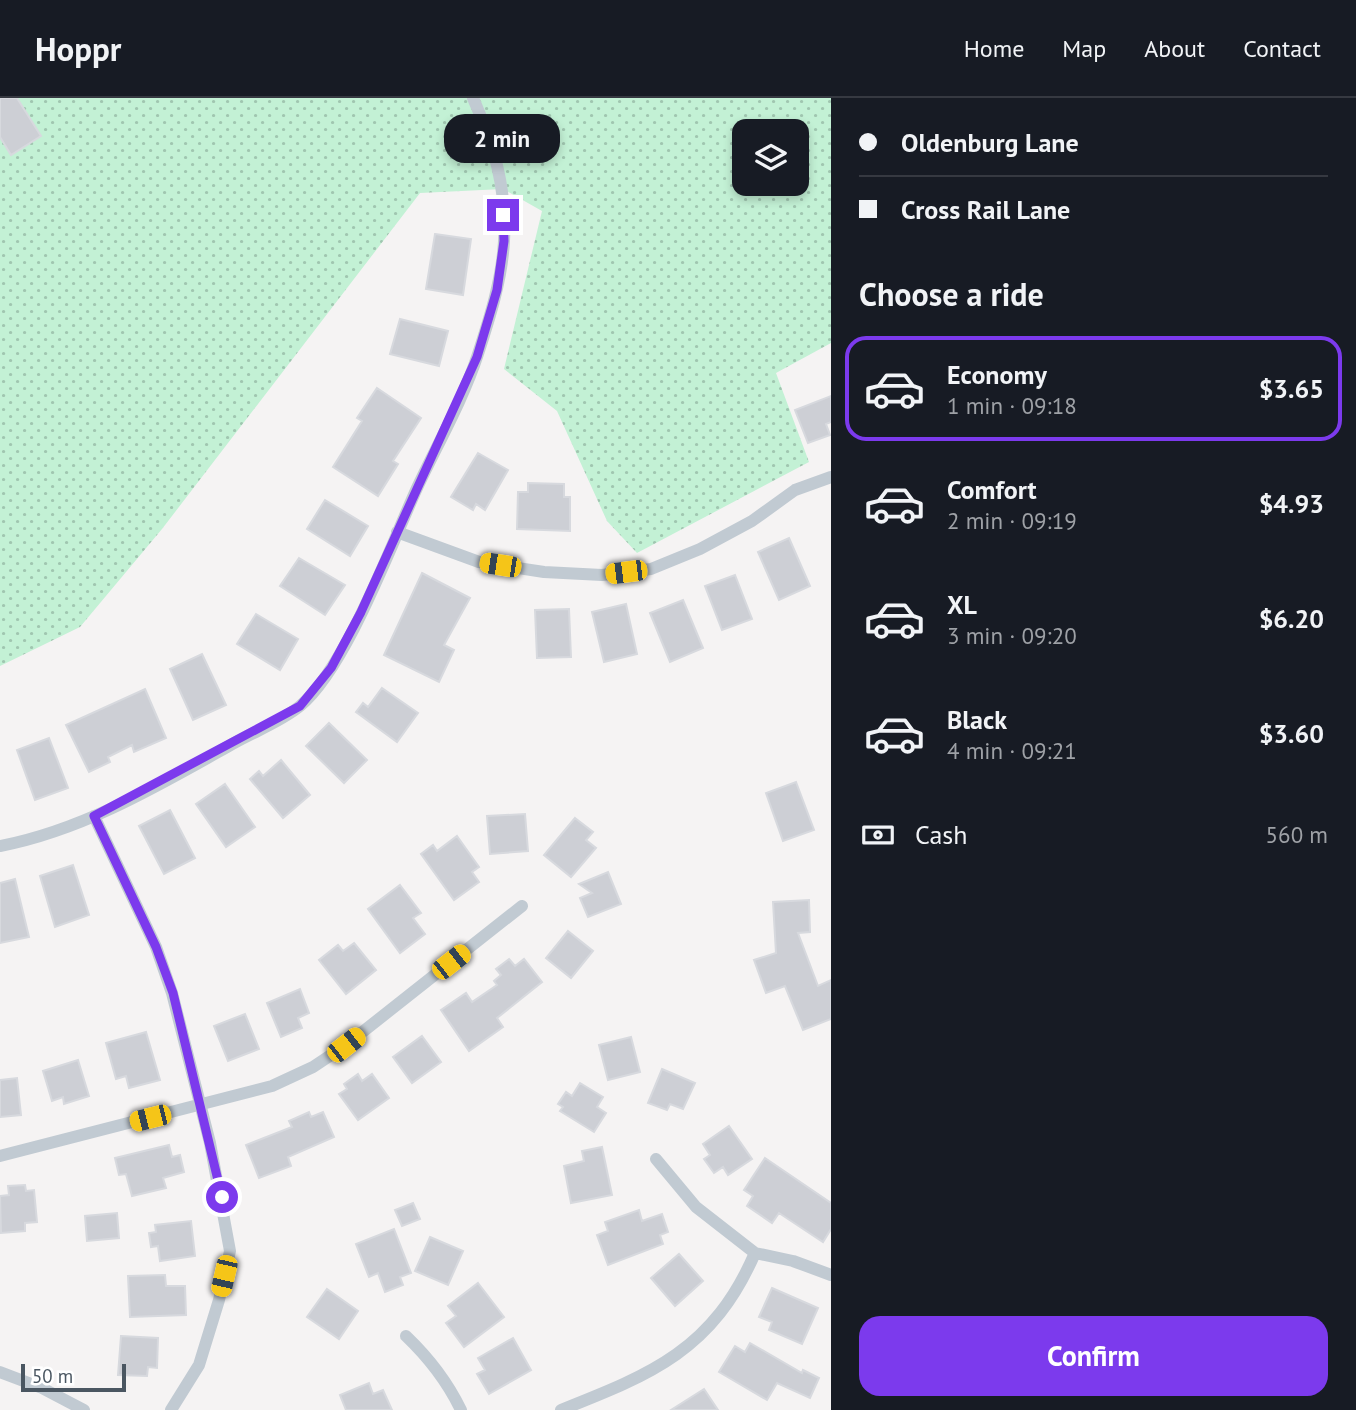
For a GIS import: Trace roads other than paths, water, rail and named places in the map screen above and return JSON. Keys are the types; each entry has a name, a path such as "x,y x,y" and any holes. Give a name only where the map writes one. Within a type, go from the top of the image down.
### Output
{"street":[{"path":"0,846 35,839 94,816 300,706 331,668 361,612 477,357 497,290 504,241 503,181 473,98"},
{"path":"397,532 479,562 544,572 602,575 651,569 700,549 752,522 795,490 831,477"},
{"path":"94,816 156,947 173,993 222,1197 230,1251 198,1364 171,1410"},
{"path":"0,1156 272,1086 313,1067 522,906"},
{"path":"656,1159 696,1207 755,1253 793,1261 831,1275"},
{"path":"561,1410 641,1378 681,1353 725,1305 744,1279 755,1253"},
{"path":"406,1336 442,1376 461,1410"},
{"path":"0,1372 42,1388 84,1410"}]}
